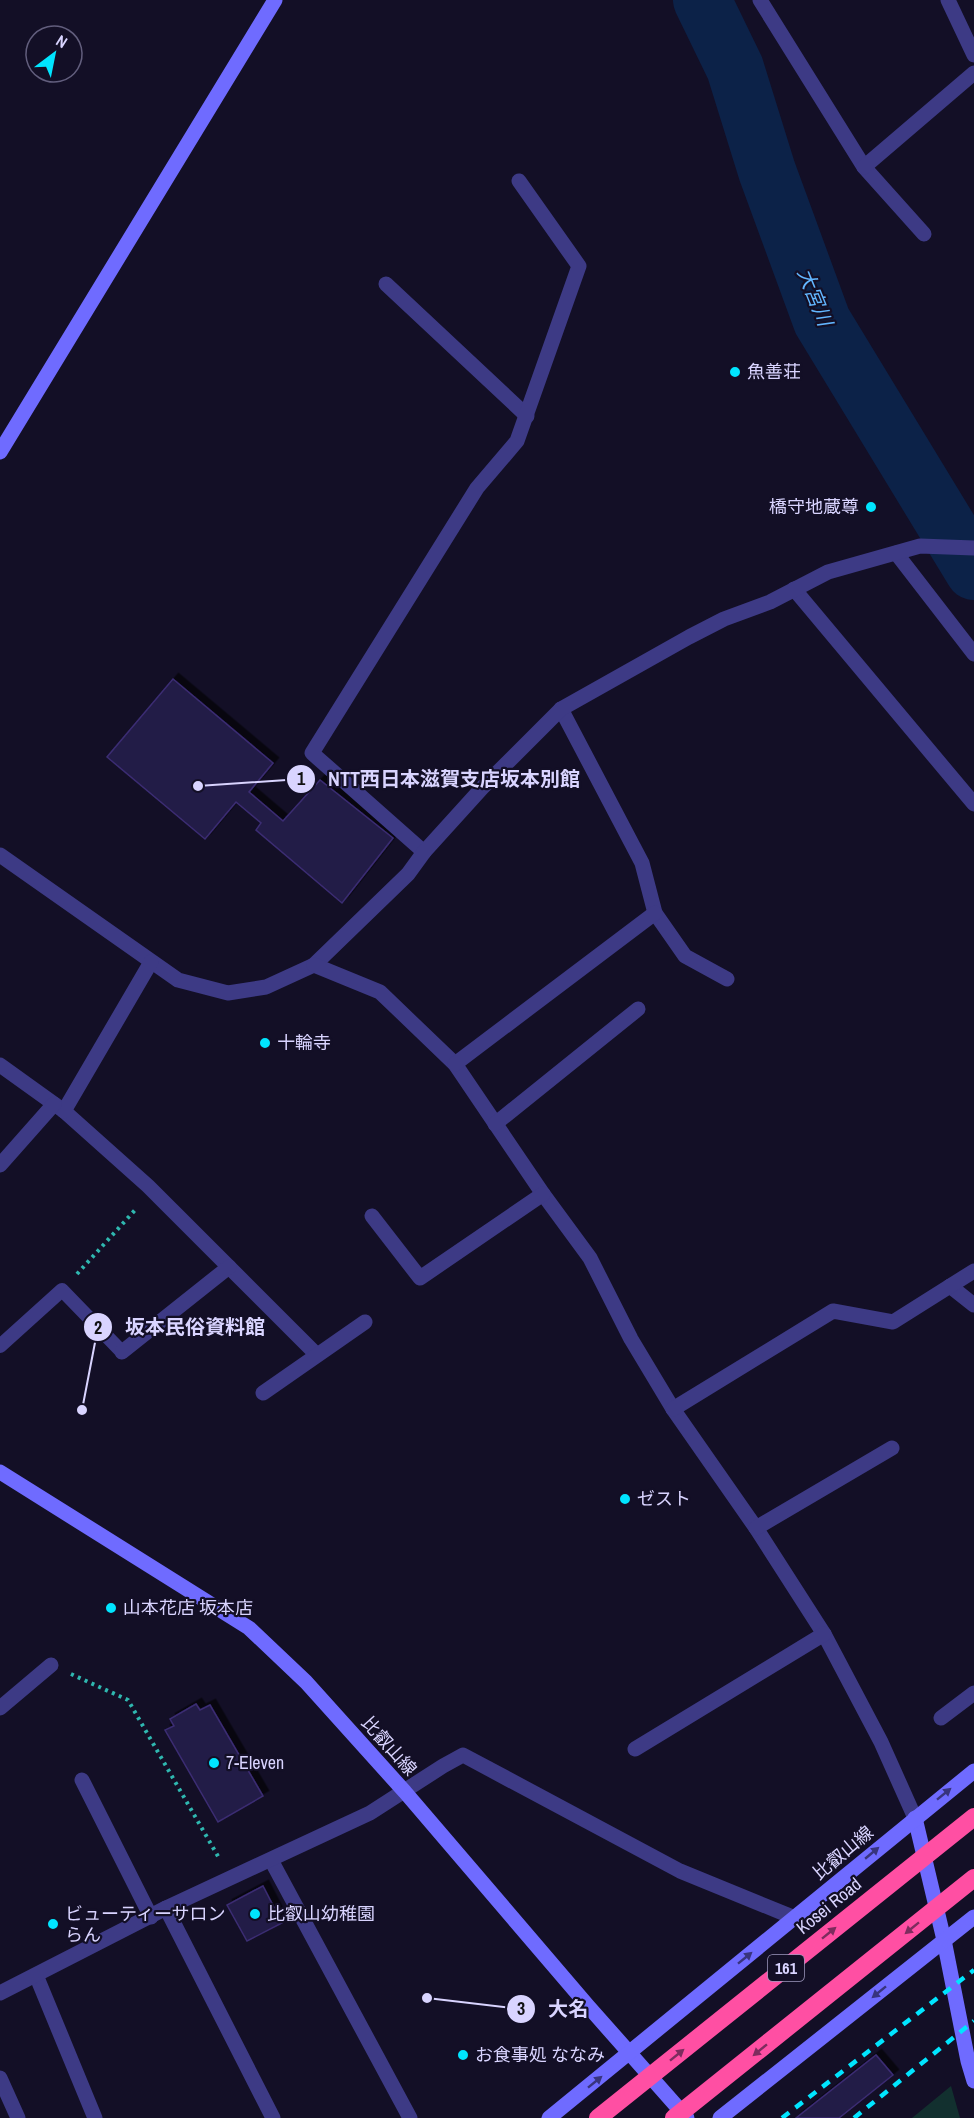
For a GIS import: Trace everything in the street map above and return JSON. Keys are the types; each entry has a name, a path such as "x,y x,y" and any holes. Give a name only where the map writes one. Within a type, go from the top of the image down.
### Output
{"highway":[{"name":"Kosei Road","path":"598,2118 974,1817"},
{"name":"161","path":"674,2118 974,1878"}],"street":[{"path":"760,0 864,167 924,234"},
{"path":"948,0 974,55"},
{"path":"0,452 270,2"},
{"path":"864,167 974,73"},
{"path":"424,852 312,753 477,488 517,441 579,267 519,181"},
{"path":"386,284 526,416"},
{"path":"0,855 178,980 228,993 266,987 314,965 408,874 424,852 482,788 561,709 689,637 828,572 920,546 974,548"},
{"path":"896,553 974,654"},
{"path":"794,589 974,804"},
{"path":"561,709 642,862 655,913 685,956 728,979"},
{"path":"455,1064 655,913"},
{"path":"0,1165 59,1107 151,962"},
{"path":"314,965 380,992 455,1064 543,1194 590,1258 631,1339 673,1409 756,1528 824,1634 881,1742 915,1818 971,2058 974,2081"},
{"path":"495,1124 638,1009"},
{"path":"0,1065 59,1107 153,1191 317,1355"},
{"path":"372,1216 420,1278 543,1194"},
{"path":"122,1352 229,1267"},
{"path":"673,1409 833,1311 893,1322 974,1270"},
{"path":"950,1286 974,1305"},
{"path":"263,1393 365,1322"},
{"path":"756,1528 892,1448"},
{"name":"比叡山線","path":"0,1472 249,1628 306,1682 405,1792 687,2118"},
{"path":"635,1749 824,1634"},
{"path":"0,1708 51,1665"},
{"path":"941,1719 974,1694"},
{"path":"0,1993 166,1908 370,1813 463,1755 680,1871 795,1918"},
{"name":"比叡山線","path":"549,2118 974,1771"},
{"path":"82,1780 150,1917"},
{"path":"271,1860 410,2118"},
{"path":"166,1908 273,2118"},
{"path":"720,2118 974,1917"},
{"path":"36,1975 95,2118"},
{"path":"0,2078 18,2118"}],"lane":[{"path":"0,1346 62,1290 122,1352"}],"path":[{"path":"62,1290 153,1191"},
{"path":"51,1665 128,1700 231,1879"}],"green space":[{"path":"951,2086 960,2118 912,2118"}],"building":[{"path":"173,679 273,763 249,792 283,821 320,780 393,838 342,903 256,830 261,823 236,802 205,839 107,757"},
{"name":"7-Eleven","path":"196,1704 200,1710 210,1705 263,1796 218,1822 165,1730 174,1726 170,1719"},
{"name":"比叡山幼稚園","path":"263,1886 282,1923 247,1941 227,1905"},
{"path":"876,2055 893,2075 839,2118 796,2118"}],"waterway":[{"name":"大宮川","path":"702,0 735,68 767,171 822,321 974,571"}],"railway":[{"path":"782,2118 974,1970"},
{"path":"854,2118 974,2021"}],"place":[{"name":"魚善荘","path":"735,372"},
{"name":"橋守地蔵尊","path":"871,507"},
{"name":"NTT西日本滋賀支店坂本別館","path":"198,786"},
{"name":"十輪寺","path":"265,1043"},
{"name":"坂本民俗資料館","path":"82,1410"},
{"name":"ゼスト","path":"625,1499"},
{"name":"山本花店 坂本店","path":"111,1608"},
{"name":"7-Eleven","path":"214,1763"},
{"name":"比叡山幼稚園","path":"255,1914"},
{"name":"ビューティーサロン らん","path":"53,1924"},
{"name":"大名","path":"427,1998"},
{"name":"お食事処 ななみ","path":"463,2055"}]}
